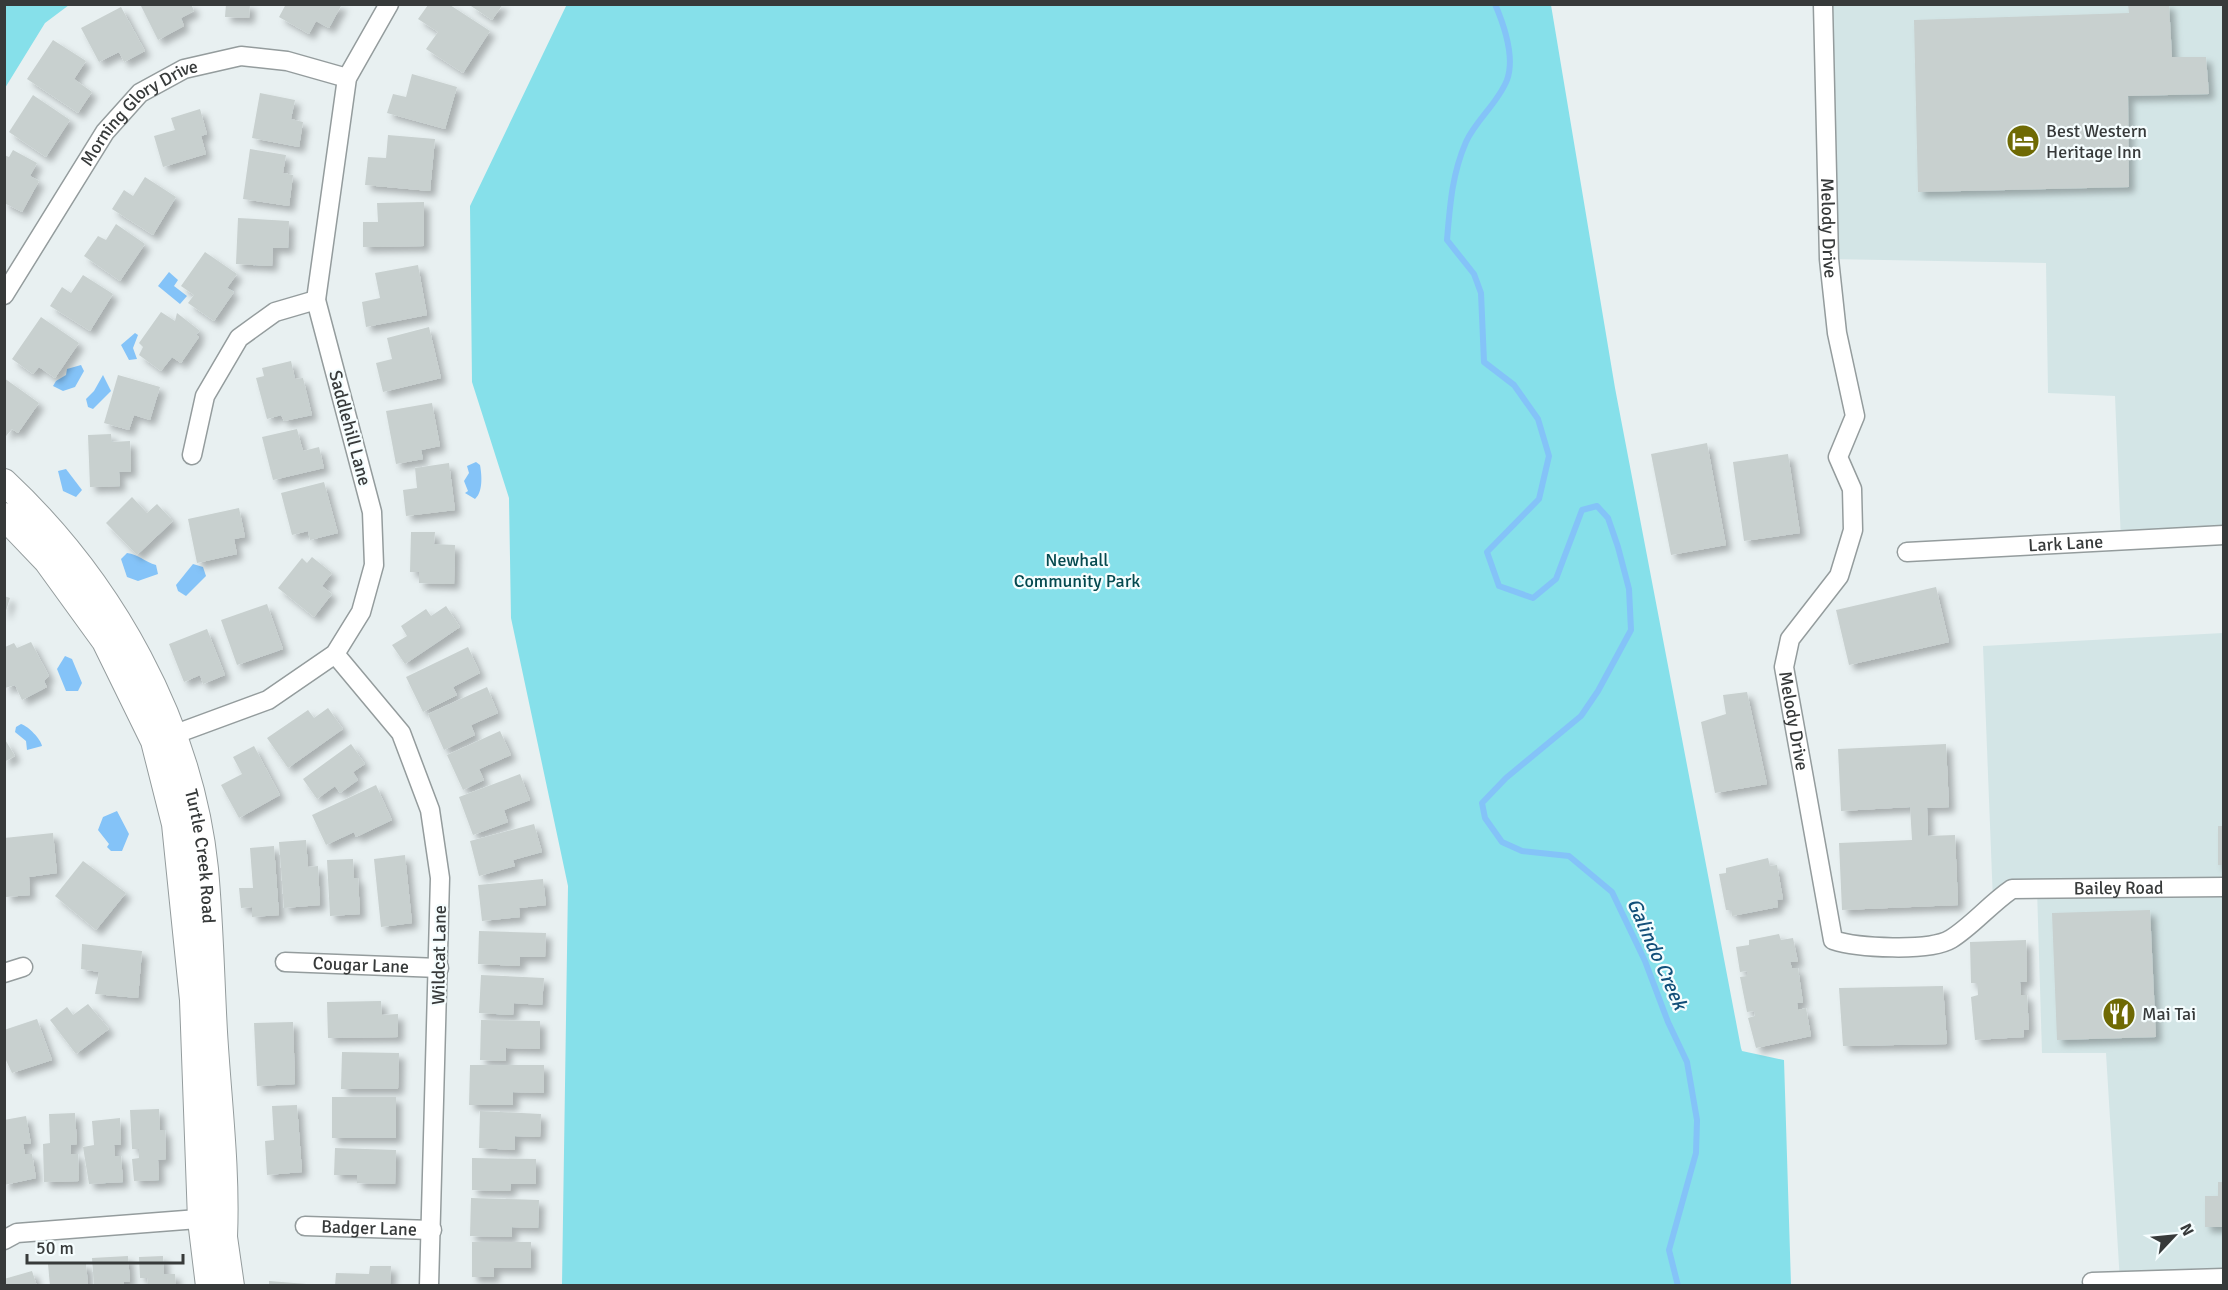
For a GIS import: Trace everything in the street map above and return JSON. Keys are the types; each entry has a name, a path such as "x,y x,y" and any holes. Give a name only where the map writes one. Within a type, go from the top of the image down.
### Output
{"street":[{"name":"Saddlehill Lane","path":"164,738 268,700 335,654 362,612 374,566 372,512 316,300 347,78 389,4"},
{"name":"Melody Drive","path":"1823,4 1829,259 1837,333 1855,416 1839,457 1852,489 1852,530 1839,576 1790,639 1784,667 1833,940 1847,945 1926,946 1934,944 1950,939 1993,902 2012,890"},
{"name":"Morning Glory Drive","path":"4,295 105,132 140,93 184,69 242,56 287,61 347,78"},
{"path":"192,455 205,396 239,338 275,312 316,300"},
{"name":"Turtle Creek Road","path":"4,482 67,550 108,604 145,671 164,738 193,1000 213,1218 209,1286"},
{"name":"Turtle Creek Road","path":"4,516 47,561 105,641 164,738"},
{"name":"Lark Lane","path":"1907,552 2223,536"},
{"name":"Wildcat Lane","path":"335,654 401,734 430,810 440,878 429,1286"},
{"name":"Bailey Road","path":"2012,890 2223,887"},
{"name":"Cougar Lane","path":"285,962 439,968"},
{"path":"4,973 23,967"},
{"path":"4,1240 17,1233 213,1218"},
{"name":"Turtle Creek Road","path":"213,1218 224,1236 231,1286"},
{"name":"Badger Lane","path":"305,1226 432,1230"},
{"path":"2092,1282 2223,1278"}],"shaded area":[{"path":"1823,5 2223,5 2223,536 2121,541 2115,396 2048,393 2046,263 1829,259"},
{"path":"169,272 178,280 174,286 187,296 180,304 158,286"},
{"path":"135,333 138,335 133,348 137,359 129,360 121,345"},
{"path":"81,365 84,371 75,387 63,391 53,386 56,381 66,375 67,369"},
{"path":"103,375 111,391 93,409 88,407 86,399 94,391"},
{"path":"476,462 480,465 481,488 475,499 465,493 468,491 464,481 469,473 467,466"},
{"path":"66,469 82,490 76,497 63,491 58,471"},
{"path":"127,553 156,565 158,574 138,581 127,577 121,559"},
{"path":"193,564 203,567 206,576 186,596 178,591 176,585"},
{"path":"2223,633 2223,1285 2120,1282 2106,1053 2042,1053 2037,889 1993,902 1983,646"},
{"path":"65,656 72,659 82,683 78,691 66,691 57,669"},
{"path":"21,724 34,733 42,746 27,750 26,741 15,732 16,727"},
{"path":"117,811 129,834 122,851 111,851 107,847 109,844 98,830 103,817"}],"green space":[{"path":"5,4 69,5 45,23 5,88"},
{"name":"Newhall Community Park","path":"567,4 1551,5 1615,388 1741,1048 1742,1051 1784,1060 1791,1285 562,1285 568,886 511,618 509,498 472,382 470,206"}],"building":[{"path":"140,4 191,4 194,11 181,18 184,26 158,40"},
{"path":"226,4 250,4 249,18 225,17"},
{"path":"286,4 342,4 329,28 316,21 309,34 279,17"},
{"path":"468,4 503,4 492,20"},
{"name":"Best Western Heritage Inn","path":"2128,4 2169,4 2172,57 2206,57 2209,94 2128,96 2129,187 1918,192 1914,20 2129,13"},
{"path":"428,5 450,5 490,31 463,73 426,49 438,32 418,19"},
{"path":"121,7 145,51 124,62 119,52 99,62 81,28"},
{"path":"53,40 86,61 74,79 92,92 78,113 27,79"},
{"path":"412,74 457,87 445,129 387,113 393,94 406,97"},
{"path":"260,93 295,100 291,119 303,122 299,147 252,138"},
{"path":"33,95 70,120 46,157 9,132"},
{"path":"200,109 207,134 201,136 206,154 163,167 154,136 175,130 171,118"},
{"path":"388,135 435,139 430,191 365,185 368,157 386,158"},
{"path":"250,149 286,155 283,173 293,175 289,206 243,199"},
{"path":"13,150 37,163 30,176 39,181 22,212 4,203 4,155 9,157"},
{"path":"145,177 176,197 153,235 112,209 124,190 133,196"},
{"path":"424,202 424,246 363,247 363,222 378,222 377,203"},
{"path":"238,218 289,221 288,248 273,248 272,266 236,264"},
{"path":"116,224 145,244 120,281 84,256 98,236 106,240"},
{"path":"205,252 237,274 227,288 234,292 214,321 188,303 194,295 181,286"},
{"path":"418,265 427,315 366,327 362,302 380,298 375,273"},
{"path":"83,275 113,294 90,331 50,306 62,287 71,293"},
{"path":"161,312 175,321 177,313 200,331 196,335 199,337 181,363 172,357 161,371 139,355 143,347 139,343"},
{"path":"41,317 79,343 55,378 39,367 33,374 12,359"},
{"path":"429,327 441,378 383,392 376,363 392,359 387,338"},
{"path":"291,361 295,379 303,378 312,415 284,421 281,415 267,419 256,378 264,376 262,368"},
{"path":"118,375 160,387 150,420 134,415 129,430 104,423"},
{"path":"4,378 39,403 18,433 12,429 6,436"},
{"path":"432,403 440,446 421,450 423,459 396,464 386,411"},
{"path":"297,429 303,451 319,447 324,468 273,480 262,437"},
{"path":"111,434 112,442 130,441 131,472 119,472 120,486 90,487 88,435"},
{"path":"1707,443 1726,545 1671,555 1651,454"},
{"path":"1788,454 1800,533 1744,541 1733,462"},
{"path":"449,463 455,510 406,516 403,490 417,488 415,468"},
{"path":"324,482 338,533 310,540 308,531 292,535 281,493"},
{"path":"132,497 147,513 157,504 173,521 137,555 106,523"},
{"path":"239,508 245,537 234,539 237,554 197,563 188,519"},
{"path":"411,532 435,532 434,544 455,545 454,584 419,583 419,572 410,572"},
{"path":"312,557 332,573 322,586 332,594 314,617 278,588 302,558 307,563"},
{"path":"1936,587 1949,642 1849,665 1836,610"},
{"path":"4,596 10,598 5,614 4,614"},
{"path":"267,604 283,649 237,665 221,620"},
{"path":"446,606 460,627 405,664 392,645 407,636 401,626 426,609 431,616"},
{"path":"207,629 225,675 203,684 200,675 184,682 169,644"},
{"path":"31,642 49,676 44,681 47,687 22,700 15,685 5,688 5,647 14,643 17,648"},
{"path":"468,647 480,673 453,687 457,695 423,712 406,677"},
{"path":"487,687 498,713 471,725 475,735 444,750 428,714"},
{"path":"1747,692 1767,784 1715,793 1701,722 1726,714 1723,695"},
{"path":"328,708 343,729 288,768 267,738 308,710 314,718"},
{"path":"500,731 511,755 479,769 484,780 463,790 447,755"},
{"path":"4,738 15,756 4,762"},
{"path":"351,744 365,764 353,772 358,780 340,793 335,786 317,799 303,779"},
{"path":"1946,744 1949,807 1927,808 1928,836 1955,835 1958,905 1842,910 1839,843 1912,840 1910,807 1841,811 1838,749"},
{"path":"254,746 280,795 239,818 221,785 242,774 233,757"},
{"path":"520,774 530,800 504,810 508,822 473,835 459,797"},
{"path":"376,785 392,820 356,837 354,832 326,845 312,815"},
{"path":"534,824 542,852 513,860 515,866 479,876 470,841"},
{"path":"2218,826 2224,826 2224,865 2218,865"},
{"path":"53,833 57,873 29,877 30,895 6,897 4,838"},
{"path":"306,840 308,867 318,866 320,905 284,908 279,842"},
{"path":"274,846 279,915 252,917 252,907 241,908 239,888 253,888 250,848"},
{"path":"405,855 412,923 381,927 374,859"},
{"path":"1768,858 1770,866 1777,865 1783,899 1777,900 1778,907 1732,916 1731,910 1726,910 1719,874 1726,873 1726,868"},
{"path":"353,859 354,878 358,878 360,914 330,916 327,860"},
{"path":"83,861 126,893 96,930 55,896"},
{"path":"543,879 546,905 519,908 520,917 482,921 478,885"},
{"path":"2150,910 2156,1037 2057,1040 2052,913"},
{"path":"479,931 546,933 545,957 520,957 520,966 478,964"},
{"path":"1779,934 1781,940 1793,938 1798,962 1790,962 1792,968 1798,968 1803,1003 1797,1003 1798,1010 1806,1008 1811,1036 1756,1048 1748,1018 1755,1016 1754,1011 1747,1012 1740,977 1747,976 1747,971 1740,972 1736,947 1749,945 1749,940"},
{"path":"2026,940 2027,982 2020,982 2021,995 2027,995 2029,1030 2024,1030 2024,1037 1975,1040 1971,997 1978,995 1977,983 1971,983 1970,942"},
{"path":"82,944 142,951 138,998 95,994 99,972 81,969"},
{"path":"481,975 544,978 542,1005 514,1003 513,1015 479,1013"},
{"path":"1943,986 1947,1044 1843,1046 1839,988"},
{"path":"381,1001 382,1015 398,1014 398,1037 328,1038 327,1002"},
{"path":"88,1004 109,1029 76,1054 50,1020 67,1007 73,1015"},
{"path":"37,1019 52,1060 12,1073 4,1056 4,1030"},
{"path":"481,1020 540,1021 540,1049 506,1048 506,1061 480,1060"},
{"path":"293,1022 295,1084 257,1086 254,1023"},
{"path":"342,1052 399,1053 398,1089 341,1089"},
{"path":"470,1065 544,1065 544,1093 513,1092 513,1105 469,1105"},
{"path":"332,1097 396,1097 396,1138 332,1138"},
{"path":"297,1105 302,1172 267,1175 265,1141 274,1140 272,1106"},
{"path":"159,1109 160,1130 165,1130 166,1159 158,1160 159,1180 134,1181 132,1159 139,1158 139,1149 132,1149 130,1110"},
{"path":"480,1111 541,1114 540,1137 515,1136 515,1150 479,1148"},
{"path":"75,1113 77,1144 71,1145 71,1154 78,1154 79,1181 44,1182 43,1144 50,1143 49,1114"},
{"path":"26,1116 31,1144 23,1144 25,1154 32,1154 36,1178 4,1185 4,1120"},
{"path":"120,1118 121,1145 114,1145 115,1156 121,1156 123,1182 89,1184 83,1147 94,1145 92,1121"},
{"path":"335,1148 396,1150 395,1184 357,1183 357,1175 334,1175"},
{"path":"472,1158 536,1159 536,1184 511,1184 510,1191 472,1190"},
{"path":"2218,1182 2224,1182 2224,1227 2205,1227 2205,1196 2218,1196"},
{"path":"471,1198 539,1200 538,1228 512,1227 512,1237 470,1236"},
{"path":"472,1242 531,1242 531,1268 494,1268 494,1277 472,1277"},
{"path":"128,1256 130,1282 124,1282 124,1286 94,1286 92,1258"},
{"path":"163,1256 164,1274 175,1274 176,1286 147,1286 148,1278 140,1278 139,1257"},
{"path":"86,1263 88,1286 50,1286 48,1264"},
{"path":"370,1266 391,1266 390,1286 335,1286 336,1273 369,1274"},
{"path":"32,1271 37,1286 4,1286 4,1279"},
{"path":"269,1281 307,1284 307,1286 269,1286"}],"waterway":[{"name":"Galindo Creek","path":"1495,4 1507,42 1509,71 1503,88 1475,126 1461,154 1452,190 1447,240 1474,274 1481,293 1484,362 1514,385 1538,419 1549,456 1539,499 1487,552 1499,586 1533,598 1556,579 1582,510 1597,506 1608,518 1618,547 1629,589 1631,630 1598,691 1581,716 1506,778 1482,803 1485,818 1502,842 1522,851 1569,856 1612,892 1645,961 1668,1022 1687,1062 1697,1120 1696,1153 1669,1250 1678,1286"}],"place":[{"name":"Best Western Heritage Inn","path":"2023,141"},
{"name":"Mai Tai","path":"2119,1014"}]}
